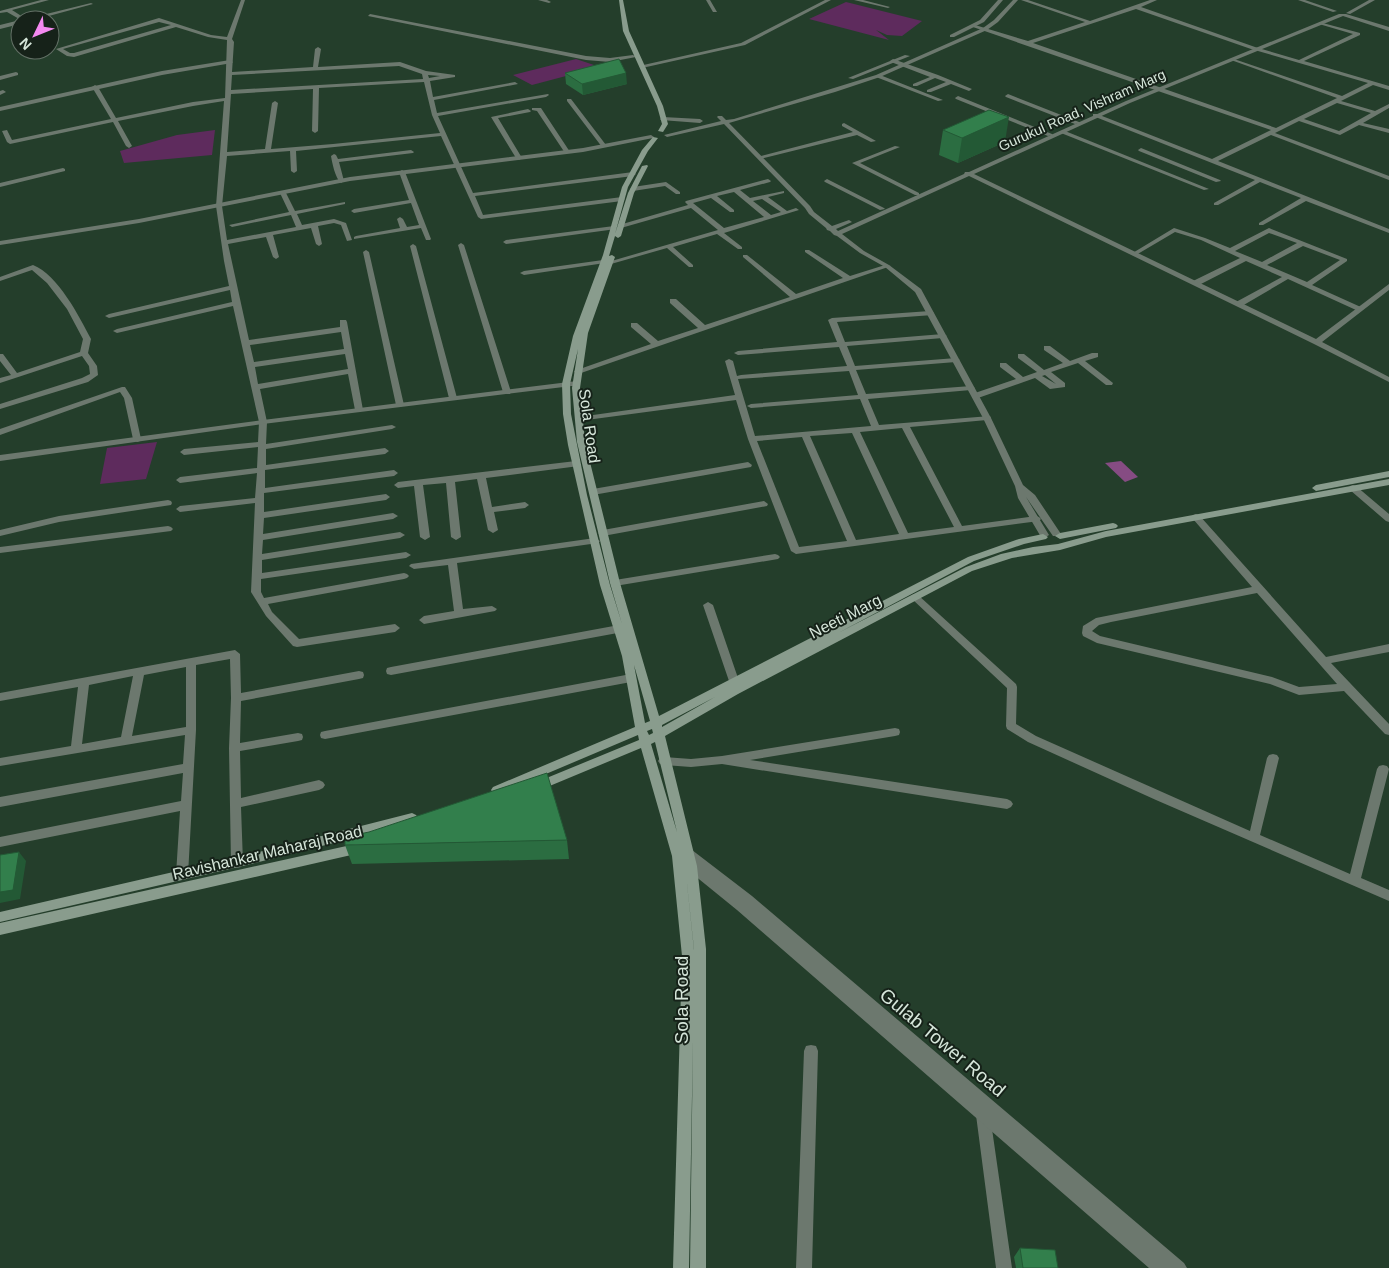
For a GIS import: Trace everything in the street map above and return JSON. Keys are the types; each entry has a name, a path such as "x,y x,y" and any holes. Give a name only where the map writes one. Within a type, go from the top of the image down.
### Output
{"main road":[{"path":"616,0 620,29 654,106 659,135"},
{"name":"Sola Road","path":"622,0 626,31 660,106 665,124 633,189 618,227 584,333 577,383 581,442 684,861 688,956 681,1268"},
{"name":"Sola Road","path":"618,227 622,198 646,150 659,135"},
{"name":"Sola Road","path":"607,262 577,336 566,384 568,414 576,464 595,541 628,656 641,728 653,734 664,761 700,949 698,1268"},
{"path":"500,801 653,734 734,681 971,559 1022,540 1389,474"},
{"name":"Neeti Marg","path":"653,734 969,568 996,557 1026,550 1058,547 1106,534 1389,482"},
{"path":"1044,536 1046,544 1058,547 1064,541 1058,535"},
{"path":"489,793 551,769 641,728 653,734"},
{"name":"Ravishankar Maharaj Road","path":"0,917 238,863 421,816"},
{"name":"Ravishankar Maharaj Road","path":"0,929 376,844"}],"street":[{"path":"0,12 47,0"},
{"path":"243,0 229,39 231,42 228,96 219,206 232,287 263,422 256,592 269,614 297,643 395,628"},
{"path":"540,0 549,2"},
{"path":"708,0 715,11"},
{"path":"642,66 743,44 829,0"},
{"path":"856,0 888,7"},
{"path":"737,112 828,85 893,62 982,21 1001,0"},
{"path":"0,243 219,206 341,181 568,152 726,122 878,76 985,29 996,21 1016,0"},
{"path":"1024,0 1089,22"},
{"path":"1028,43 1154,0"},
{"path":"1300,0 1389,29"},
{"path":"1306,0 1341,13"},
{"name":"Gurukul Road, Vishram Marg","path":"835,230 968,174 1157,89 1321,23 1366,0"},
{"name":"Gurukul Road, Vishram Marg","path":"1157,89 1233,60 1331,16 1373,0"},
{"path":"60,12 91,4"},
{"path":"1136,7 1255,49 1389,88"},
{"path":"370,15 586,58 610,60 633,57"},
{"path":"177,26 72,56 59,49 157,20 177,26 210,36 229,39"},
{"path":"1299,62 1358,34 1321,23"},
{"path":"973,26 1028,43 1276,130"},
{"path":"95,38 109,45"},
{"path":"316,69 318,49"},
{"path":"1233,60 1342,98"},
{"path":"0,108 162,73 230,62"},
{"path":"893,62 969,89"},
{"path":"5,131 10,142 228,96 427,80 453,76 425,73 400,64 229,74"},
{"path":"425,73 435,114 456,166 480,217 622,198"},
{"path":"0,78 16,74"},
{"path":"878,76 940,100"},
{"path":"915,85 936,76"},
{"path":"929,91 951,82"},
{"path":"431,99 515,84"},
{"path":"1213,162 1371,84"},
{"path":"96,87 129,146"},
{"path":"315,132 316,88"},
{"path":"435,114 546,95"},
{"path":"1008,96 1076,123"},
{"path":"958,98 1050,135"},
{"path":"569,100 604,146"},
{"path":"1336,101 1376,113"},
{"path":"268,151 275,103"},
{"path":"1298,119 1340,132 1389,106"},
{"path":"519,158 494,117 539,109 568,152"},
{"path":"659,135 728,114"},
{"path":"1097,116 1389,231"},
{"name":"Gurukul Road, Vishram Marg","path":"835,230 968,174 1076,123 1097,116"},
{"path":"720,117 810,209 811,213 862,252 887,266 918,291 987,418 1019,486 1022,498 1036,519 1044,536"},
{"path":"663,118 700,122"},
{"path":"1358,123 1389,131"},
{"path":"844,125 873,141"},
{"path":"1063,132 1206,190"},
{"path":"760,157 857,133"},
{"path":"1270,133 1389,178"},
{"path":"224,154 333,146 443,134"},
{"path":"1126,157 1161,141"},
{"path":"333,146 334,161 341,181"},
{"path":"897,147 855,163 917,194"},
{"path":"293,149 294,171"},
{"path":"1141,150 1218,181"},
{"path":"334,161 411,152"},
{"path":"1380,174 1389,169"},
{"path":"0,185 63,170"},
{"path":"402,172 428,239"},
{"path":"470,195 633,174"},
{"path":"968,174 1196,283 1388,378"},
{"path":"1216,204 1260,180"},
{"path":"740,248 688,202 768,181"},
{"path":"827,181 882,209"},
{"path":"633,189 666,184 678,193"},
{"path":"736,190 770,218"},
{"path":"749,200 782,192"},
{"path":"283,193 300,228"},
{"path":"712,196 732,211"},
{"path":"764,196 786,213"},
{"path":"1261,224 1306,198"},
{"path":"354,211 413,201"},
{"path":"232,225 343,203"},
{"path":"506,242 618,227 692,206"},
{"path":"524,273 607,262 796,210"},
{"path":"400,219 404,229"},
{"path":"224,243 314,225 340,222 344,224 352,239 423,226"},
{"path":"314,225 319,244"},
{"path":"1134,254 1174,230 1204,239 1359,308"},
{"path":"1230,251 1269,230 1345,260 1307,285"},
{"path":"269,234 276,257"},
{"path":"1262,265 1303,243"},
{"path":"461,245 507,392"},
{"path":"413,246 453,398"},
{"path":"668,246 692,266"},
{"path":"808,251 849,279"},
{"path":"366,252 400,405"},
{"path":"745,256 795,297"},
{"path":"1196,283 1246,258"},
{"path":"578,371 887,266"},
{"path":"0,278 33,267 44,274 75,317 87,339 84,353 95,368 94,375 90,378 0,407"},
{"path":"1239,304 1288,276"},
{"path":"1317,342 1389,286"},
{"path":"109,316 232,287"},
{"path":"673,301 703,328"},
{"path":"118,331 236,303"},
{"path":"876,428 832,320 930,313"},
{"path":"245,343 344,325 359,410"},
{"path":"634,325 656,344"},
{"path":"738,353 943,336"},
{"path":"1047,348 1070,364"},
{"path":"250,365 348,350"},
{"path":"0,381 84,353"},
{"path":"752,406 863,397 973,392 1022,380 1095,355"},
{"path":"0,356 15,375"},
{"path":"1021,356 1042,373"},
{"path":"741,377 956,360"},
{"path":"729,361 752,439 796,552 1036,519"},
{"path":"1080,361 1108,383"},
{"path":"1003,365 1022,380"},
{"path":"255,387 352,371"},
{"path":"0,458 263,422 577,383"},
{"path":"0,432 122,389 128,398 137,439"},
{"path":"579,419 740,397"},
{"path":"752,439 987,418"},
{"path":"905,425 960,530"},
{"path":"184,452 262,446 392,427"},
{"path":"855,430 904,537"},
{"path":"805,434 853,544"},
{"path":"180,480 385,451"},
{"path":"398,485 576,464"},
{"path":"593,492 748,465"},
{"path":"180,509 394,473"},
{"path":"481,476 492,530"},
{"path":"450,479 456,537"},
{"path":"418,482 424,538"},
{"path":"1019,486 1032,497 1058,535"},
{"path":"1353,488 1389,519"},
{"path":"259,516 386,498"},
{"path":"0,533 59,518 168,503"},
{"path":"603,532 764,504"},
{"path":"488,510 525,505"},
{"path":"258,538 393,516"},
{"path":"1196,517 1325,661 1346,688 1389,731"},
{"path":"0,550 168,529"},
{"path":"257,558 400,535"},
{"path":"414,566 595,541"},
{"path":"256,577 406,555"},
{"path":"616,583 775,557"},
{"path":"452,561 459,614"},
{"path":"262,602 404,576"},
{"path":"1260,589 1111,618 1096,622 1087,632 1097,639 1272,681 1300,691 1346,688"},
{"path":"915,597 1012,687 1011,726 1040,743 1389,896"},
{"path":"708,605 734,681"},
{"path":"424,620 492,609"},
{"path":"391,671 619,629"},
{"path":"1325,661 1389,648"},
{"path":"0,697 235,654 234,748 238,863"},
{"path":"182,875 191,730 191,662"},
{"path":"126,741 139,672"},
{"path":"236,698 359,675"},
{"path":"325,735 631,678"},
{"path":"76,750 84,682"},
{"path":"0,762 191,730"},
{"path":"664,761 691,763 722,760 895,732"},
{"path":"234,748 298,738"},
{"path":"1254,838 1273,758"},
{"path":"722,760 1007,804"},
{"path":"0,802 188,768"},
{"path":"1354,881 1383,769"},
{"path":"236,804 319,785"},
{"path":"0,842 186,805"},
{"path":"684,861 1161,1268"},
{"name":"Gulab Tower Road","path":"684,861 755,906 1179,1268"},
{"path":"804,1268 812,1051"},
{"path":"983,1115 1004,1268"}],"shaded area":[{"path":"846,2 922,21 902,36 887,35 876,30 889,40 809,19"},
{"path":"576,59 600,67 532,85 513,75"},
{"path":"215,130 212,155 124,163 120,151 177,135"},
{"path":"157,442 146,479 100,484 107,448"},
{"path":"1121,461 1138,477 1125,482 1105,463"}],"building":[{"path":"619,59 626,73 582,84 565,73"},
{"path":"989,110 1009,117 962,138 943,130"},
{"path":"547,773 567,840 345,845 345,837 369,832"},
{"path":"19,852 13,890 0,892 0,855"},
{"path":"1020,1248 1055,1250 1058,1268 1023,1268"}]}
